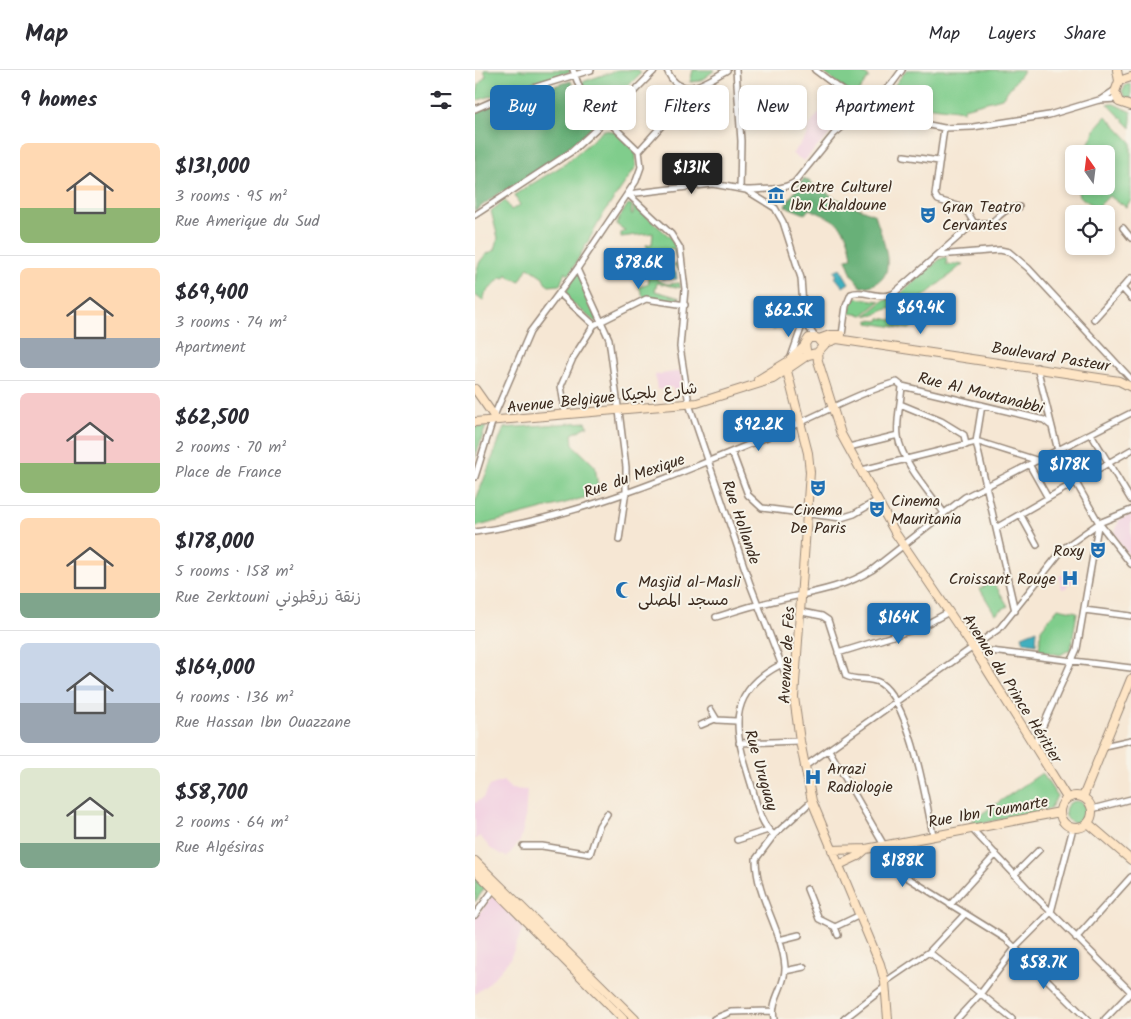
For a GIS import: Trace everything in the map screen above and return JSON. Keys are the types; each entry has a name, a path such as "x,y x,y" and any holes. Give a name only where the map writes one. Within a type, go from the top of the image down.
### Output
{"main road":[{"path":"1117,70 1119,81 1115,90 1117,100 1124,105 1131,106"},
{"path":"1119,81 1131,76 1128,70"},
{"path":"817,338 838,335 1031,362 1131,379"},
{"name":"Avenue Belgique شارع بلجيكا","path":"689,402 753,382 789,361 805,345 809,338 817,338"},
{"name":"Avenue du Prince Héritier","path":"817,338 821,343 816,352 817,361 839,430 903,545 974,649 1067,798"},
{"name":"Boulevard Pasteur","path":"816,352 832,340 849,340 1037,367 1119,381 1131,387"},
{"path":"805,345 816,352"},
{"name":"Avenue Belgique شارع بلجيكا","path":"475,418 494,419 689,402 753,387 787,371 816,352"},
{"path":"787,371 789,361"},
{"name":"Avenue de Fès","path":"787,371 801,423 810,469 795,697 805,767 813,801 832,850 875,948 885,984 887,1019"},
{"path":"475,389 494,419"},
{"name":"Avenue Belgique شارع بلجيكا","path":"475,422 565,411 619,408"},
{"path":"1083,797 1131,679"},
{"path":"1073,796 1083,797 1092,809 1088,823 1078,828 1073,828 1063,822 1060,812 1067,798 1073,796"},
{"name":"Rue Ibn Toumarte","path":"832,850 866,849 884,844 1060,812"},
{"path":"1088,823 1131,860"},
{"path":"839,865 858,856 866,849"},
{"path":"475,862 635,1019"},
{"path":"475,870 623,1019"}],"street":[{"path":"475,109 500,98 574,73 591,70"},
{"path":"636,89 655,70"},
{"path":"667,70 671,79 679,85"},
{"path":"700,85 727,70"},
{"path":"736,70 739,101"},
{"path":"815,70 834,85"},
{"path":"891,85 902,70"},
{"path":"574,73 578,85"},
{"path":"1099,100 1115,90"},
{"path":"933,126 959,129 1027,118 1099,100 1117,100"},
{"path":"944,128 934,192 936,198 965,208 974,224"},
{"path":"475,215 571,152 595,130"},
{"path":"475,477 494,419 530,332 577,269 628,194 640,172 639,152 618,130"},
{"path":"639,152 658,130"},
{"path":"740,130 743,189"},
{"path":"628,194 705,184 743,189 771,189 787,186 795,182 829,139 839,130"},
{"path":"904,156 939,160"},
{"path":"743,189 772,206 781,216 801,278 805,345"},
{"name":"Rue Hollande","path":"628,194 677,241 685,287 680,347 689,402 757,604 780,666 795,697"},
{"path":"838,335 851,294 856,292 883,297 889,296 905,285 974,224 991,223 998,214 1006,209 1019,207"},
{"path":"1123,228 1131,238"},
{"path":"938,255 1000,250 1012,254 1131,379"},
{"path":"577,269 611,345 626,467 626,491 619,540"},
{"path":"1094,319 1131,278"},
{"path":"1122,288 1131,298"},
{"path":"559,293 594,325"},
{"path":"565,411 561,386 573,358 594,325 646,299 685,305"},
{"path":"804,320 817,338"},
{"path":"789,361 804,320"},
{"path":"1037,367 1058,452 1098,525 1131,564"},
{"name":"Rue du Mexique","path":"475,532 537,521 626,491 709,462 892,383 899,382 902,387"},
{"path":"902,387 898,434 907,459 944,514"},
{"name":"Rue Al Moutanabbi","path":"902,387 1044,420 1051,426"},
{"path":"900,404 935,418 965,435 966,445"},
{"path":"982,405 976,441 1015,611"},
{"path":"716,617 757,604 842,586 857,580 873,570 965,498 1131,413"},
{"path":"849,448 898,434"},
{"path":"1091,434 1131,500"},
{"path":"862,470 976,441 1039,461"},
{"path":"996,528 1131,450"},
{"path":"732,452 748,495 762,508 808,512 841,518 854,514 878,500"},
{"path":"1030,466 1048,498"},
{"path":"805,767 974,649 1000,628 1064,548 1098,525 1131,510"},
{"path":"1020,514 1037,545"},
{"path":"1034,746 1077,649 1098,525"},
{"path":"1084,610 1131,616"},
{"path":"802,612 827,619 846,676 879,683 897,702 917,757 933,835"},
{"path":"838,653 919,628 949,612"},
{"path":"974,649 1131,668"},
{"name":"Rue Uruguay","path":"774,835 768,830 759,809 739,743 736,721 742,700 750,687 764,674 780,666"},
{"path":"711,710 715,719"},
{"path":"701,725 715,719 736,721"},
{"path":"1104,746 1131,740"},
{"path":"739,743 801,741"},
{"path":"829,750 901,874 1003,936 1087,1019"},
{"path":"1092,809 1131,799"},
{"path":"774,1019 773,1011 785,971 772,916 761,897 755,859 774,835 813,801"},
{"path":"523,846 543,846 590,854 599,826 607,814"},
{"path":"971,828 1014,875 1131,992 1105,1019"},
{"path":"957,1019 981,993 1016,947 1051,912 1073,828"},
{"path":"737,840 768,830"},
{"path":"1014,875 1039,850"},
{"path":"950,905 995,854"},
{"path":"1076,938 1131,877"},
{"path":"807,889 819,919 835,927 838,935"},
{"path":"475,915 494,890"},
{"path":"844,1019 885,984 929,952 965,914"},
{"path":"835,927 860,915"},
{"path":"779,940 799,935"},
{"path":"929,952 1012,1019"},
{"path":"785,971 804,967"},
{"path":"714,1019 731,1012 773,1011"}],"shaded area":[{"path":"817,116 817,130 834,130 804,161 792,154 807,136 807,129"},
{"path":"681,371 684,389 679,394 675,393 672,387 657,390 655,375"},
{"path":"1131,514 1131,558 1114,535 1119,520"},
{"name":"Croissant Rouge","path":"1078,570 1080,580 1068,584 1068,587 1062,589 1059,576"},
{"path":"503,781 511,789 527,790 525,821 520,841 507,857 491,849 480,836 475,839 475,803 483,798 489,786"},
{"path":"493,895 523,929 510,959 488,984 475,994 475,919"}],"green space":[{"path":"484,70 576,70 527,85 490,85 490,96 475,101 479,84 486,76"},
{"path":"618,70 638,70 641,73 629,85 584,85 582,82"},
{"path":"693,70 715,70 700,81 690,82"},
{"path":"820,70 858,70 869,77 863,85 840,85"},
{"path":"906,70 1024,70 1002,98 964,108 964,111 933,107 933,85 895,85"},
{"path":"571,81 573,85 565,85 565,130 590,130 535,174 499,193 475,211 475,113 490,106 490,130 555,130 555,86"},
{"path":"1131,84 1131,99 1125,97 1122,91 1126,85"},
{"path":"1108,104 1114,104 1131,112 1131,128"},
{"path":"1106,116 1131,142 1131,200 1126,207 1109,196 1100,205 1092,205 1079,196 1115,195 1115,145 1088,145 1097,126"},
{"path":"604,130 617,132 636,151 636,167 604,213 569,275 565,272 560,285 549,286 545,283 543,277 528,267 520,281 510,278 507,274 505,278 501,277 485,294 483,301 475,295 475,281 480,262 488,253 495,250 498,238 491,211 505,200 511,210 520,205 514,195 565,164"},
{"path":"804,178 835,198 875,215 887,260 886,270 882,278 874,284 861,287 852,275 846,259 852,258 848,238 840,226 827,217 809,209 805,214 785,206"},
{"path":"628,204 632,205 631,214 633,214 634,206 673,240 680,272 674,265 678,264 673,248 652,256 646,245 652,244 653,233 621,237 621,233 626,231 617,225 617,222"},
{"path":"946,257 947,265 963,264 918,301 930,314 909,329 868,323 868,320 879,321 880,318 902,322 902,312 894,309 866,315 883,301 898,296 940,259"},
{"path":"577,269 597,319 595,322 564,296"},
{"path":"657,271 657,280 667,284 679,283 681,288 657,283 655,291 680,298 674,300 644,298 639,287 649,284 647,275"},
{"path":"856,298 880,301 863,315 849,313 851,305"},
{"path":"776,307 784,309 789,316 784,326 773,330"},
{"path":"586,422 588,426 572,434 573,445 595,466 599,494 475,527 475,502 504,428"},
{"path":"486,426 475,458 475,427"},
{"path":"993,581 1008,606 995,614 980,589"},
{"path":"1058,608 1077,612 1071,649 1060,655 1039,650 1041,629"},
{"path":"1042,773 1057,796 1050,809 974,825 971,821"},
{"path":"1076,801 1084,804 1087,812 1084,820 1076,823 1068,820 1065,812 1068,804"},
{"path":"475,874 486,886 475,902"}],"water":[{"path":"840,268 849,283 843,287 835,277 837,276 834,271"},
{"path":"672,270 676,273 677,279 661,279 666,271"},
{"path":"1037,630 1036,644 1024,642 1022,636"}],"place":[{"name":"Centre Culturel Ibn Khaldoune","path":"776,195"},
{"name":"Gran Teatro Cervantes","path":"928,215"},
{"name":"Cinema De Paris","path":"818,488"},
{"name":"Cinema Mauritania","path":"877,509"},
{"name":"Roxy","path":"1098,550"},
{"name":"Croissant Rouge","path":"1070,578"},
{"name":"Masjid al-Masli مسجد المصلى","path":"624,590"},
{"name":"Arrazi Radiologie","path":"813,777"}]}
